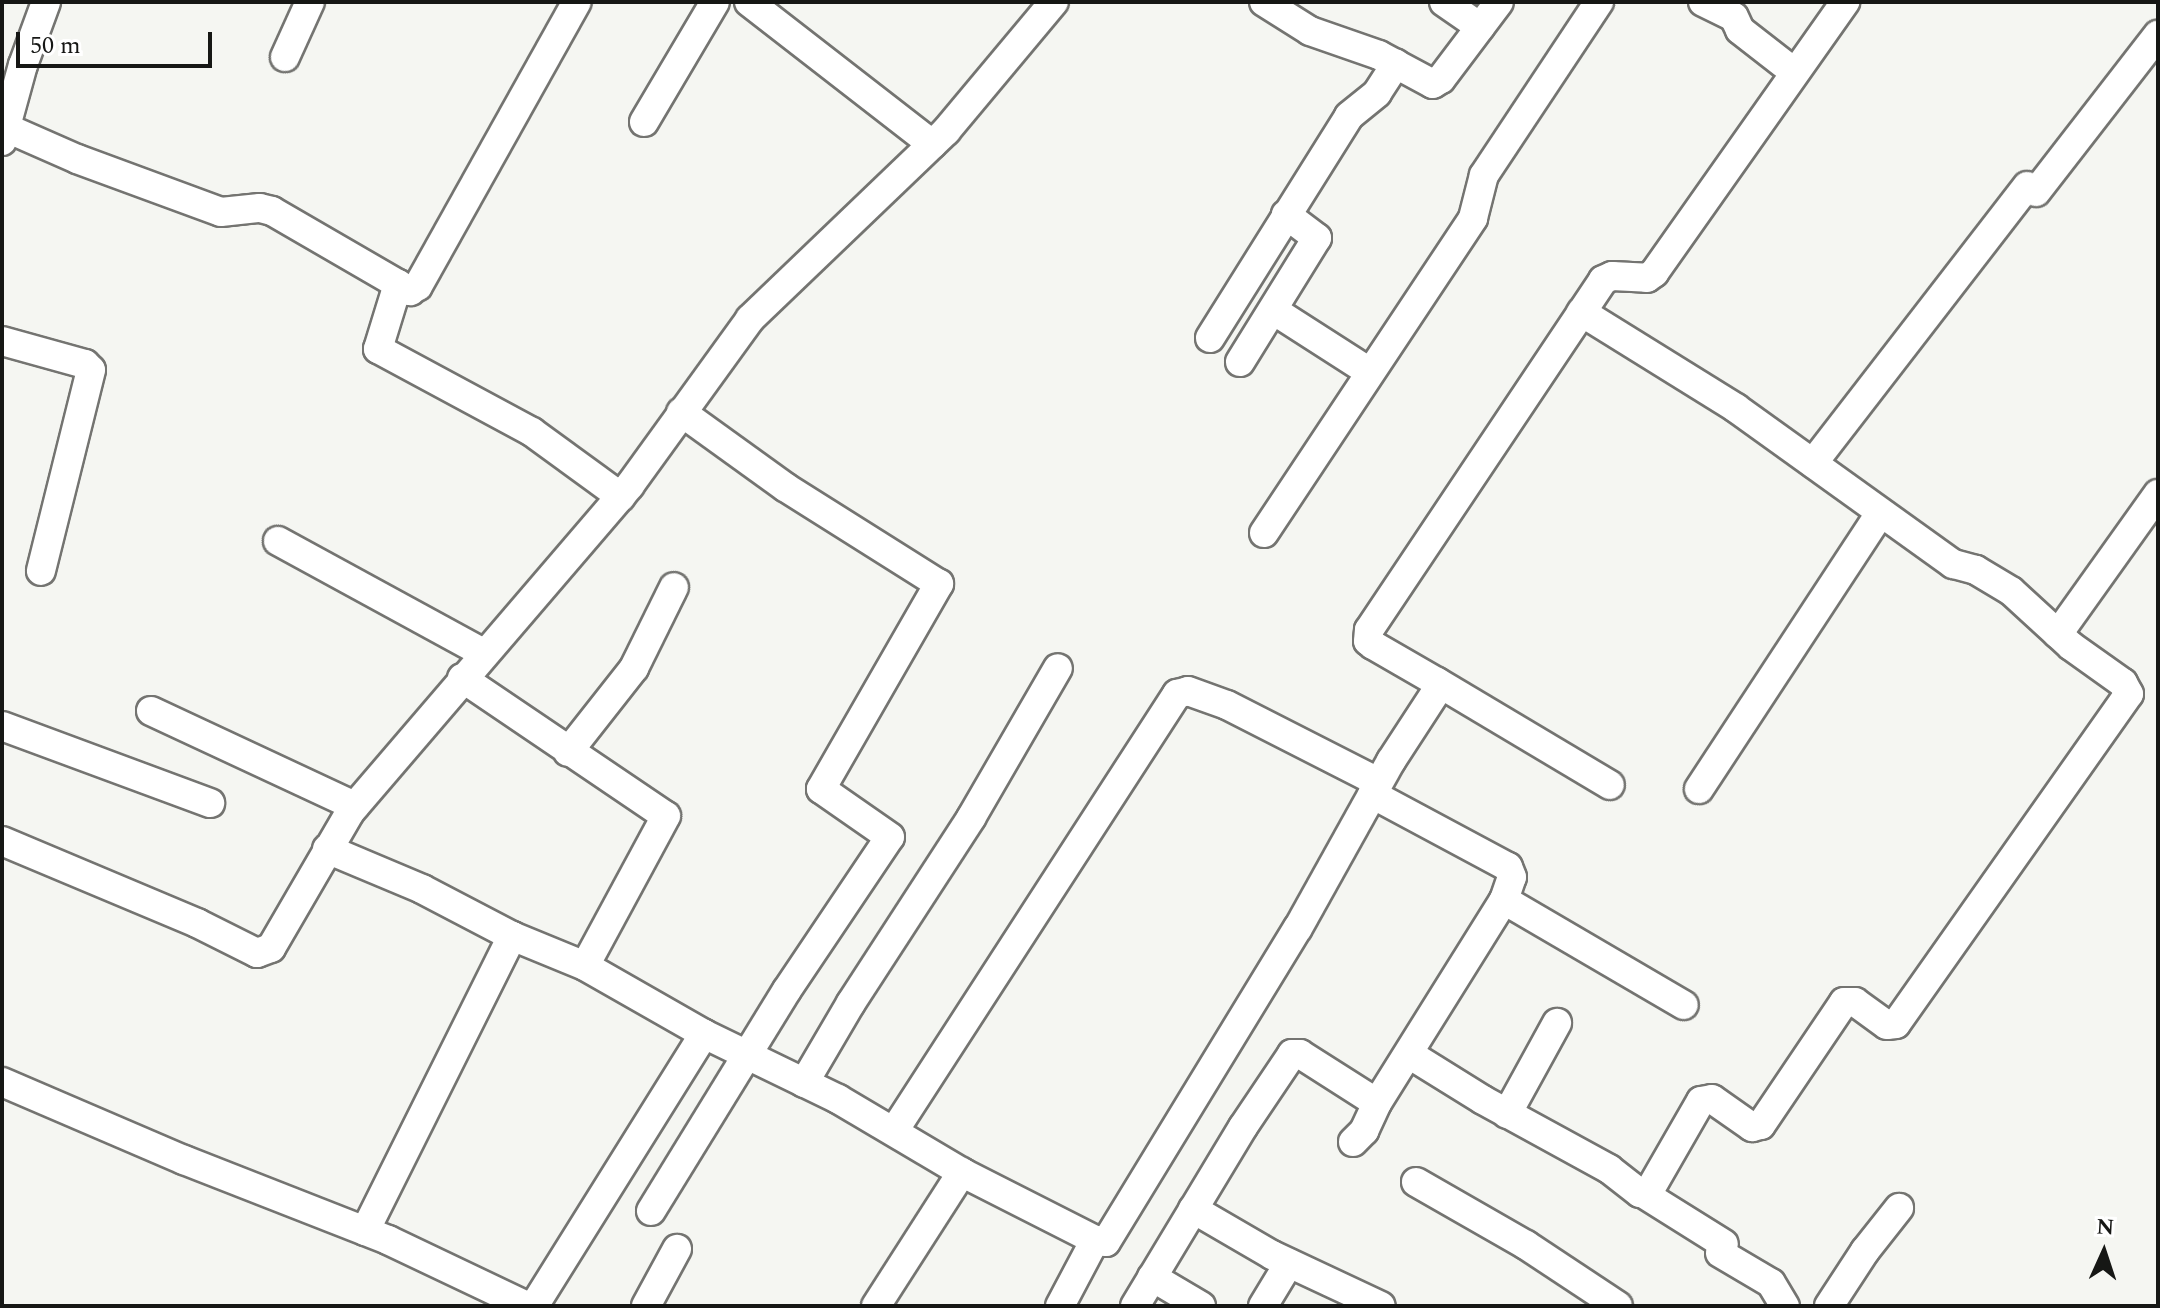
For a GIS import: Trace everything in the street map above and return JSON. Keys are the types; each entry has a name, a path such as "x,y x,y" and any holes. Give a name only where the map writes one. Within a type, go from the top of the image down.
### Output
{"street":[{"path":"46,2 3,132 221,212 260,208 272,211 410,291 418,286 577,2"},
{"path":"285,57 310,2"},
{"path":"644,122 715,2"},
{"path":"749,2 932,144"},
{"path":"2,841 197,923 257,953 271,948 355,806 483,653 621,497 750,319 867,202 932,144 1054,2"},
{"path":"1264,2 1293,10 1310,31 1396,64 1429,84 1437,83 1499,2"},
{"path":"1444,2 1480,27"},
{"path":"1264,533 1368,371 1473,218 1484,175 1599,2"},
{"path":"1703,2 1734,17 1740,30 1794,72"},
{"path":"1610,785 1373,645 1368,641 1369,630 1436,535 1603,280 1612,276 1647,278 1654,273 1845,2"},
{"path":"1813,463 2158,35"},
{"path":"1210,338 1349,116 1377,93 1396,64"},
{"path":"1240,362 1317,238 1286,215"},
{"path":"398,284 378,349 532,432 621,497"},
{"path":"1273,310 1368,371"},
{"path":"1581,312 1736,408 1953,564 1976,570 2011,591 2058,634 2129,689 2126,700 1899,1020 1887,1025 1855,1002 1844,1002 1759,1128 1752,1127 1712,1099 1701,1101 1651,1189 1644,1194"},
{"path":"2,341 85,364 91,370 41,571"},
{"path":"651,1211 747,1055 890,837 821,789 939,581 785,487 681,412"},
{"path":"2058,634 2158,494"},
{"path":"1699,789 1880,513"},
{"path":"278,541 483,653"},
{"path":"568,752 634,668 674,587"},
{"path":"804,1083 851,1003 971,818 1058,668"},
{"path":"462,678 668,818 585,966"},
{"path":"327,849 422,889 512,936 585,966 704,1034 804,1083 962,1172 1101,1243 1112,1238 1177,1123 1298,928 1375,788 1438,689 1437,682"},
{"path":"894,1131 1177,694 1188,691 1227,705 1375,788 1508,867 1512,877 1504,900 1377,1103 1364,1131 1353,1142"},
{"path":"151,711 355,806"},
{"path":"2,726 210,803"},
{"path":"1504,900 1684,1005"},
{"path":"365,1231 512,936"},
{"path":"1507,1114 1557,1023"},
{"path":"534,1306 704,1034"},
{"path":"1135,1306 1292,1054 1300,1054 1377,1103"},
{"path":"1409,1054 1507,1114 1609,1169 1771,1283 1785,1306"},
{"path":"2,1082 184,1160 365,1231 527,1306"},
{"path":"876,1306 962,1172"},
{"path":"1416,1182 1526,1245 1618,1306"},
{"path":"1829,1306 1865,1251 1899,1208"},
{"path":"1193,1209 1289,1263 1381,1306"},
{"path":"1060,1306 1095,1240"},
{"path":"646,1306 677,1249"},
{"path":"1263,1306 1289,1263"},
{"path":"1152,1277 1201,1306"}]}
